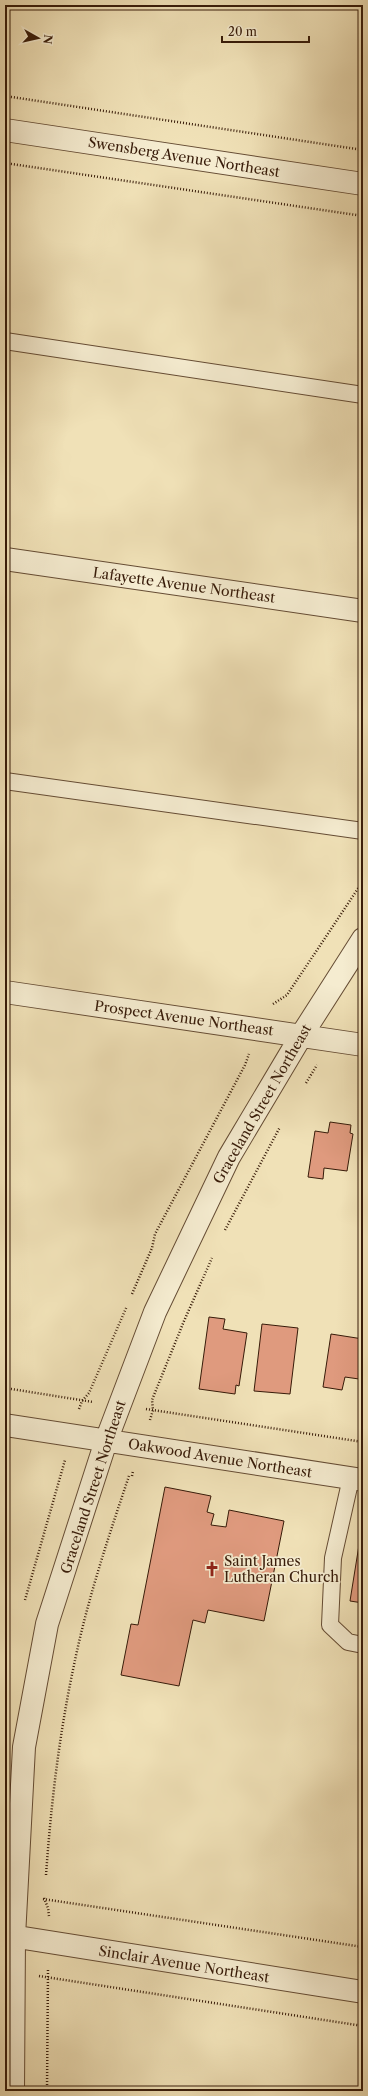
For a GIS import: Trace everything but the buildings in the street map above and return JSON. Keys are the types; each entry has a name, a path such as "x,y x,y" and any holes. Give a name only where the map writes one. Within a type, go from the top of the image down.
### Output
{"street":[{"name":"Swensberg Avenue Northeast","path":"5,130 363,184"},
{"name":"Lafayette Avenue Northeast","path":"5,559 363,611"},
{"name":"Graceland Street Northeast","path":"13,2091 13,1972 10,1936 16,1896 24,1746 46,1632 106,1441 155,1312 229,1157 301,1036 363,939"},
{"name":"Prospect Avenue Northeast","path":"5,992 363,1045"},
{"name":"Oakwood Avenue Northeast","path":"5,1425 357,1479"},
{"name":"Sinclair Avenue Northeast","path":"10,1936 363,1992"}],"lane":[{"path":"5,341 363,395"},
{"path":"5,781 363,830"},
{"path":"357,1479 333,1558 330,1625 348,1642 363,1645"}],"path":[{"path":"5,96 363,150"},
{"path":"5,163 363,216"},
{"path":"302,1089 333,1040"},
{"path":"224,1233 283,1121"},
{"path":"46,1877 52,1798 63,1721 74,1664 102,1555 153,1410 152,1400 184,1321 214,1253"},
{"path":"5,1388 82,1401 120,1404 363,1442"},
{"path":"44,1892 44,1900 48,1908 49,1942 47,2091"},
{"path":"16,1896 363,1947"},
{"path":"13,1972 363,2026"}],"place":[{"name":"Saint James Lutheran Church","path":"212,1569"}]}
